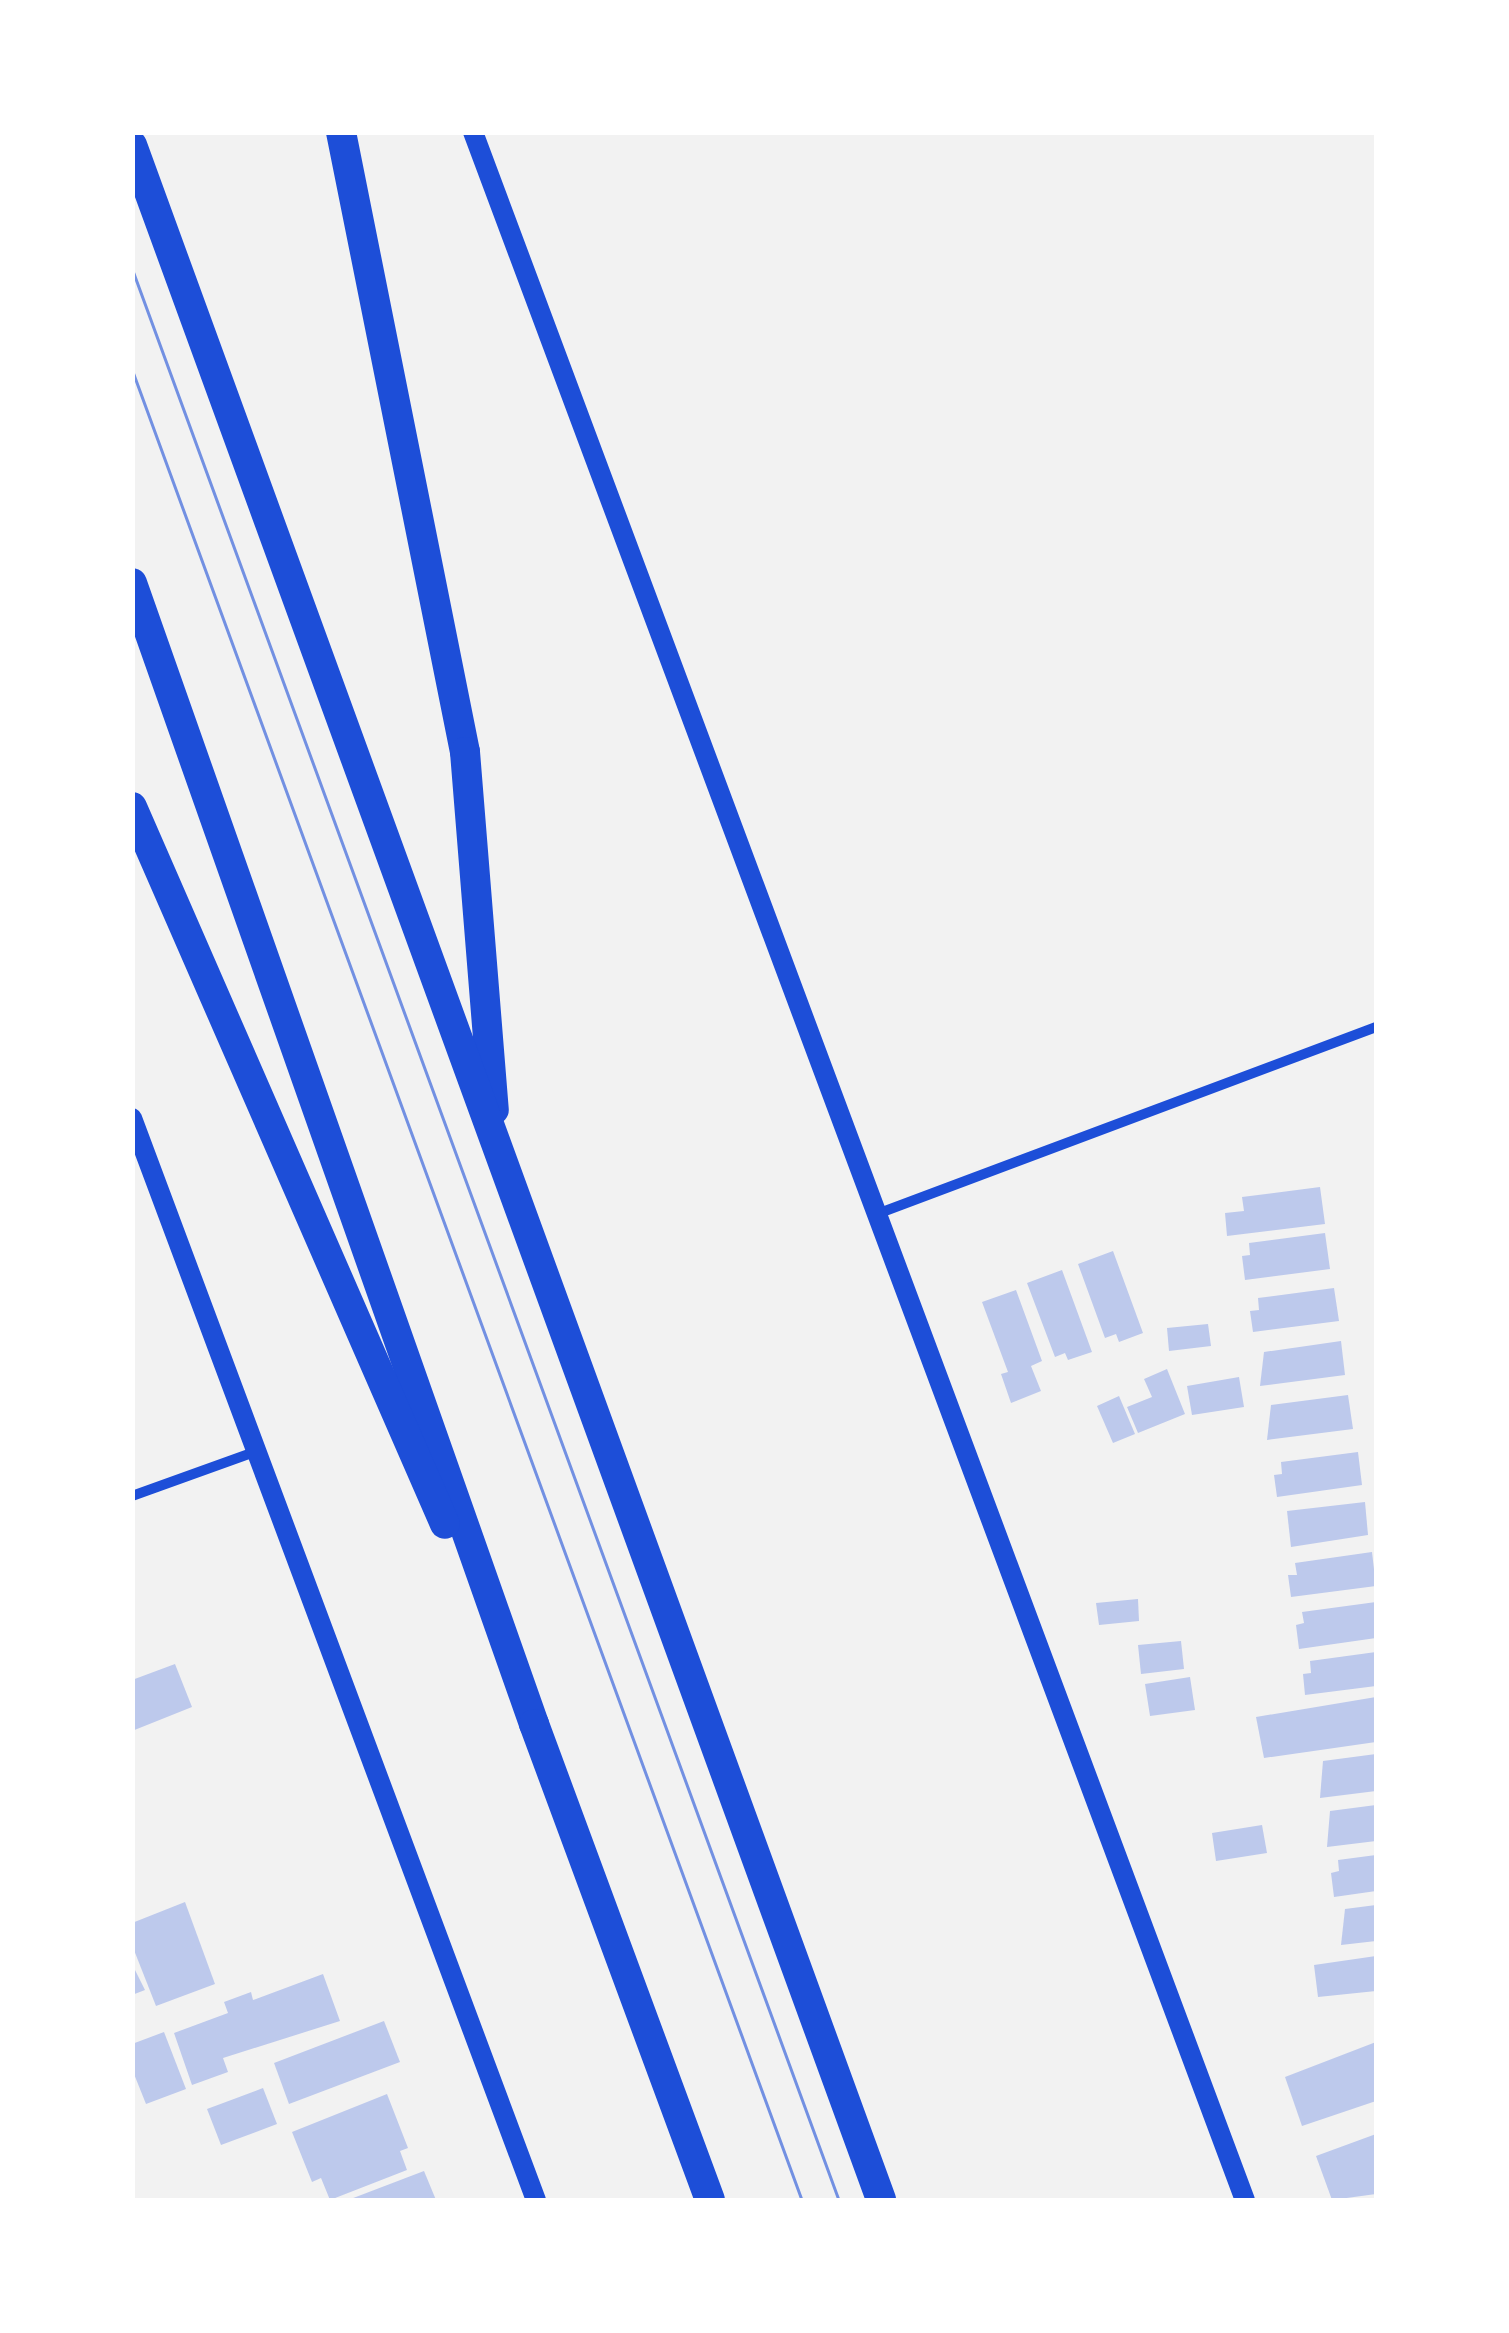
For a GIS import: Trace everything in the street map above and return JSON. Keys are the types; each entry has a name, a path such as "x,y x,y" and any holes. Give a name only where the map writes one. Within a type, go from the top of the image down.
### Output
{"highway":[{"path":"341,132 390,351 465,752 498,1153"},
{"path":"132,145 881,2200"},
{"path":"132,583 534,1724 710,2200"},
{"path":"132,807 534,1724"}],"main road":[{"path":"472,132 1246,2200"},
{"path":"132,1118 536,2200"}],"street":[{"path":"876,1214 1376,1027"},
{"path":"132,1496 257,1451"}],"building":[{"path":"1320,1187 1325,1224 1227,1236 1225,1213 1244,1211 1242,1197"},
{"path":"1325,1233 1330,1269 1245,1280 1242,1256 1250,1255 1249,1243"},
{"path":"1113,1251 1143,1333 1119,1342 1116,1334 1105,1338 1078,1264"},
{"path":"1062,1270 1092,1352 1068,1360 1065,1353 1055,1357 1027,1283"},
{"path":"1334,1288 1339,1321 1253,1332 1250,1311 1259,1310 1258,1298"},
{"path":"1016,1290 1042,1361 1031,1366 1041,1391 1011,1403 1001,1374 1008,1372 982,1302"},
{"path":"1208,1324 1211,1346 1169,1351 1167,1328"},
{"path":"1341,1341 1345,1375 1260,1386 1264,1352"},
{"path":"1167,1369 1185,1414 1138,1433 1127,1407 1152,1397 1144,1379"},
{"path":"1239,1377 1244,1407 1192,1415 1187,1386"},
{"path":"1348,1395 1353,1429 1267,1440 1271,1405"},
{"path":"1119,1396 1135,1434 1113,1443 1097,1406"},
{"path":"1358,1452 1362,1485 1277,1497 1274,1475 1282,1474 1281,1462"},
{"path":"1365,1502 1368,1535 1291,1547 1287,1511"},
{"path":"1372,1552 1376,1586 1291,1597 1288,1575 1297,1575 1295,1563"},
{"path":"1138,1599 1139,1621 1099,1625 1096,1603"},
{"path":"1376,1602 1376,1638 1299,1649 1296,1625 1304,1623 1302,1612"},
{"path":"1181,1641 1184,1669 1141,1674 1138,1645"},
{"path":"1376,1652 1376,1686 1305,1695 1303,1674 1311,1673 1310,1661"},
{"path":"175,1664 192,1707 132,1731 132,1680"},
{"path":"1190,1677 1195,1710 1150,1716 1145,1684"},
{"path":"1376,1697 1376,1742 1264,1758 1256,1717"},
{"path":"1376,1754 1376,1791 1320,1798 1323,1761"},
{"path":"1376,1805 1376,1841 1327,1847 1330,1811"},
{"path":"1262,1825 1267,1853 1216,1861 1212,1833"},
{"path":"1376,1855 1376,1891 1334,1897 1331,1873 1339,1871 1338,1860"},
{"path":"185,1902 215,1984 156,2006 132,1945 132,1923"},
{"path":"1376,1905 1376,1941 1341,1945 1345,1909"},
{"path":"1376,1956 1376,1991 1318,1997 1314,1965"},
{"path":"135,1970 145,1990 132,1995 132,1971"},
{"path":"323,1974 340,2021 223,2058 228,2072 192,2085 174,2033 228,2013 224,2002 251,1992 253,2000"},
{"path":"384,2021 400,2062 289,2104 274,2063"},
{"path":"164,2032 186,2089 146,2104 132,2069 132,2044"},
{"path":"1376,2042 1376,2101 1302,2126 1285,2077"},
{"path":"263,2088 277,2124 221,2145 207,2109"},
{"path":"387,2094 408,2148 400,2151 407,2170 330,2200 321,2178 312,2182 292,2132"},
{"path":"1376,2134 1376,2194 1332,2200 1316,2156"},
{"path":"424,2171 436,2200 348,2200"}],"tram line":[{"path":"132,268 839,2200"},
{"path":"132,369 802,2200"}]}
